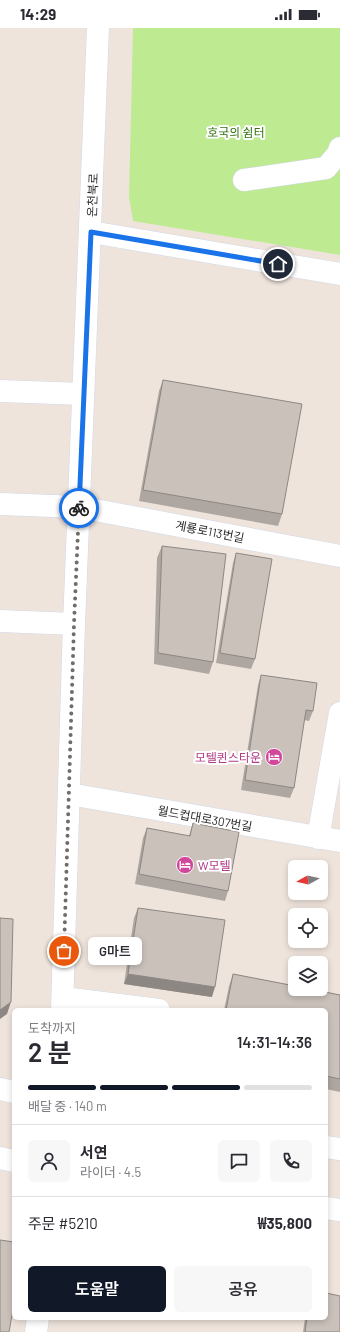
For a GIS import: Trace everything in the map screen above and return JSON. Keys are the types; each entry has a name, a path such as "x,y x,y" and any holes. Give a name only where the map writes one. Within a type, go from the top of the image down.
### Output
{"street":[{"name":"온천북로","path":"62,1004 74,624 91,232 98,28"},
{"path":"244,180 326,168 338,154 340,148"},
{"path":"91,232 340,274"},
{"path":"0,391 83,394"},
{"name":"계룡로113번길","path":"0,504 79,507 340,556"},
{"path":"0,621 74,624"},
{"path":"318,838 340,713"},
{"name":"월드컵대로307번길","path":"69,794 340,841"},
{"path":"62,1004 127,1008"},
{"path":"0,1090 12,1092"},
{"path":"328,1147 340,1149"},
{"path":"0,1158 12,1161"},
{"path":"328,1208 340,1210"},
{"path":"36,1332 38,1320"}],"green space":[{"name":"호국의 쉼터","path":"133,28 340,28 340,255 133,221 129,197"}],"building":[{"path":"163,380 302,404 282,514 143,490"},
{"path":"162,546 226,554 213,662 158,653"},
{"path":"236,553 272,559 255,659 220,653"},
{"path":"261,675 317,683 313,711 306,710 294,788 245,780"},
{"name":"W모텔","path":"193,823 239,832 228,891 139,874 147,828 190,836"},
{"path":"138,908 225,920 215,987 128,974"},
{"path":"0,918 13,919 11,1002 0,1010"},
{"path":"233,974 288,985 288,996 328,996 328,993 340,995 340,1079 328,1076 328,1008 226,1008"},
{"path":"0,1240 12,1242 12,1315 9,1332 0,1332"},
{"path":"328,1293 340,1296 340,1332 305,1332 307,1320 328,1320"}],"way so far":[{"path":"64,951 79,508"}],"place":[{"name":"모텔퀸스타운","path":"274,757"},
{"name":"W모텔","path":"185,865"},
{"name":"G마트","path":"64,951"}],"route":[{"path":"79,508 91,232 278,264"}]}
